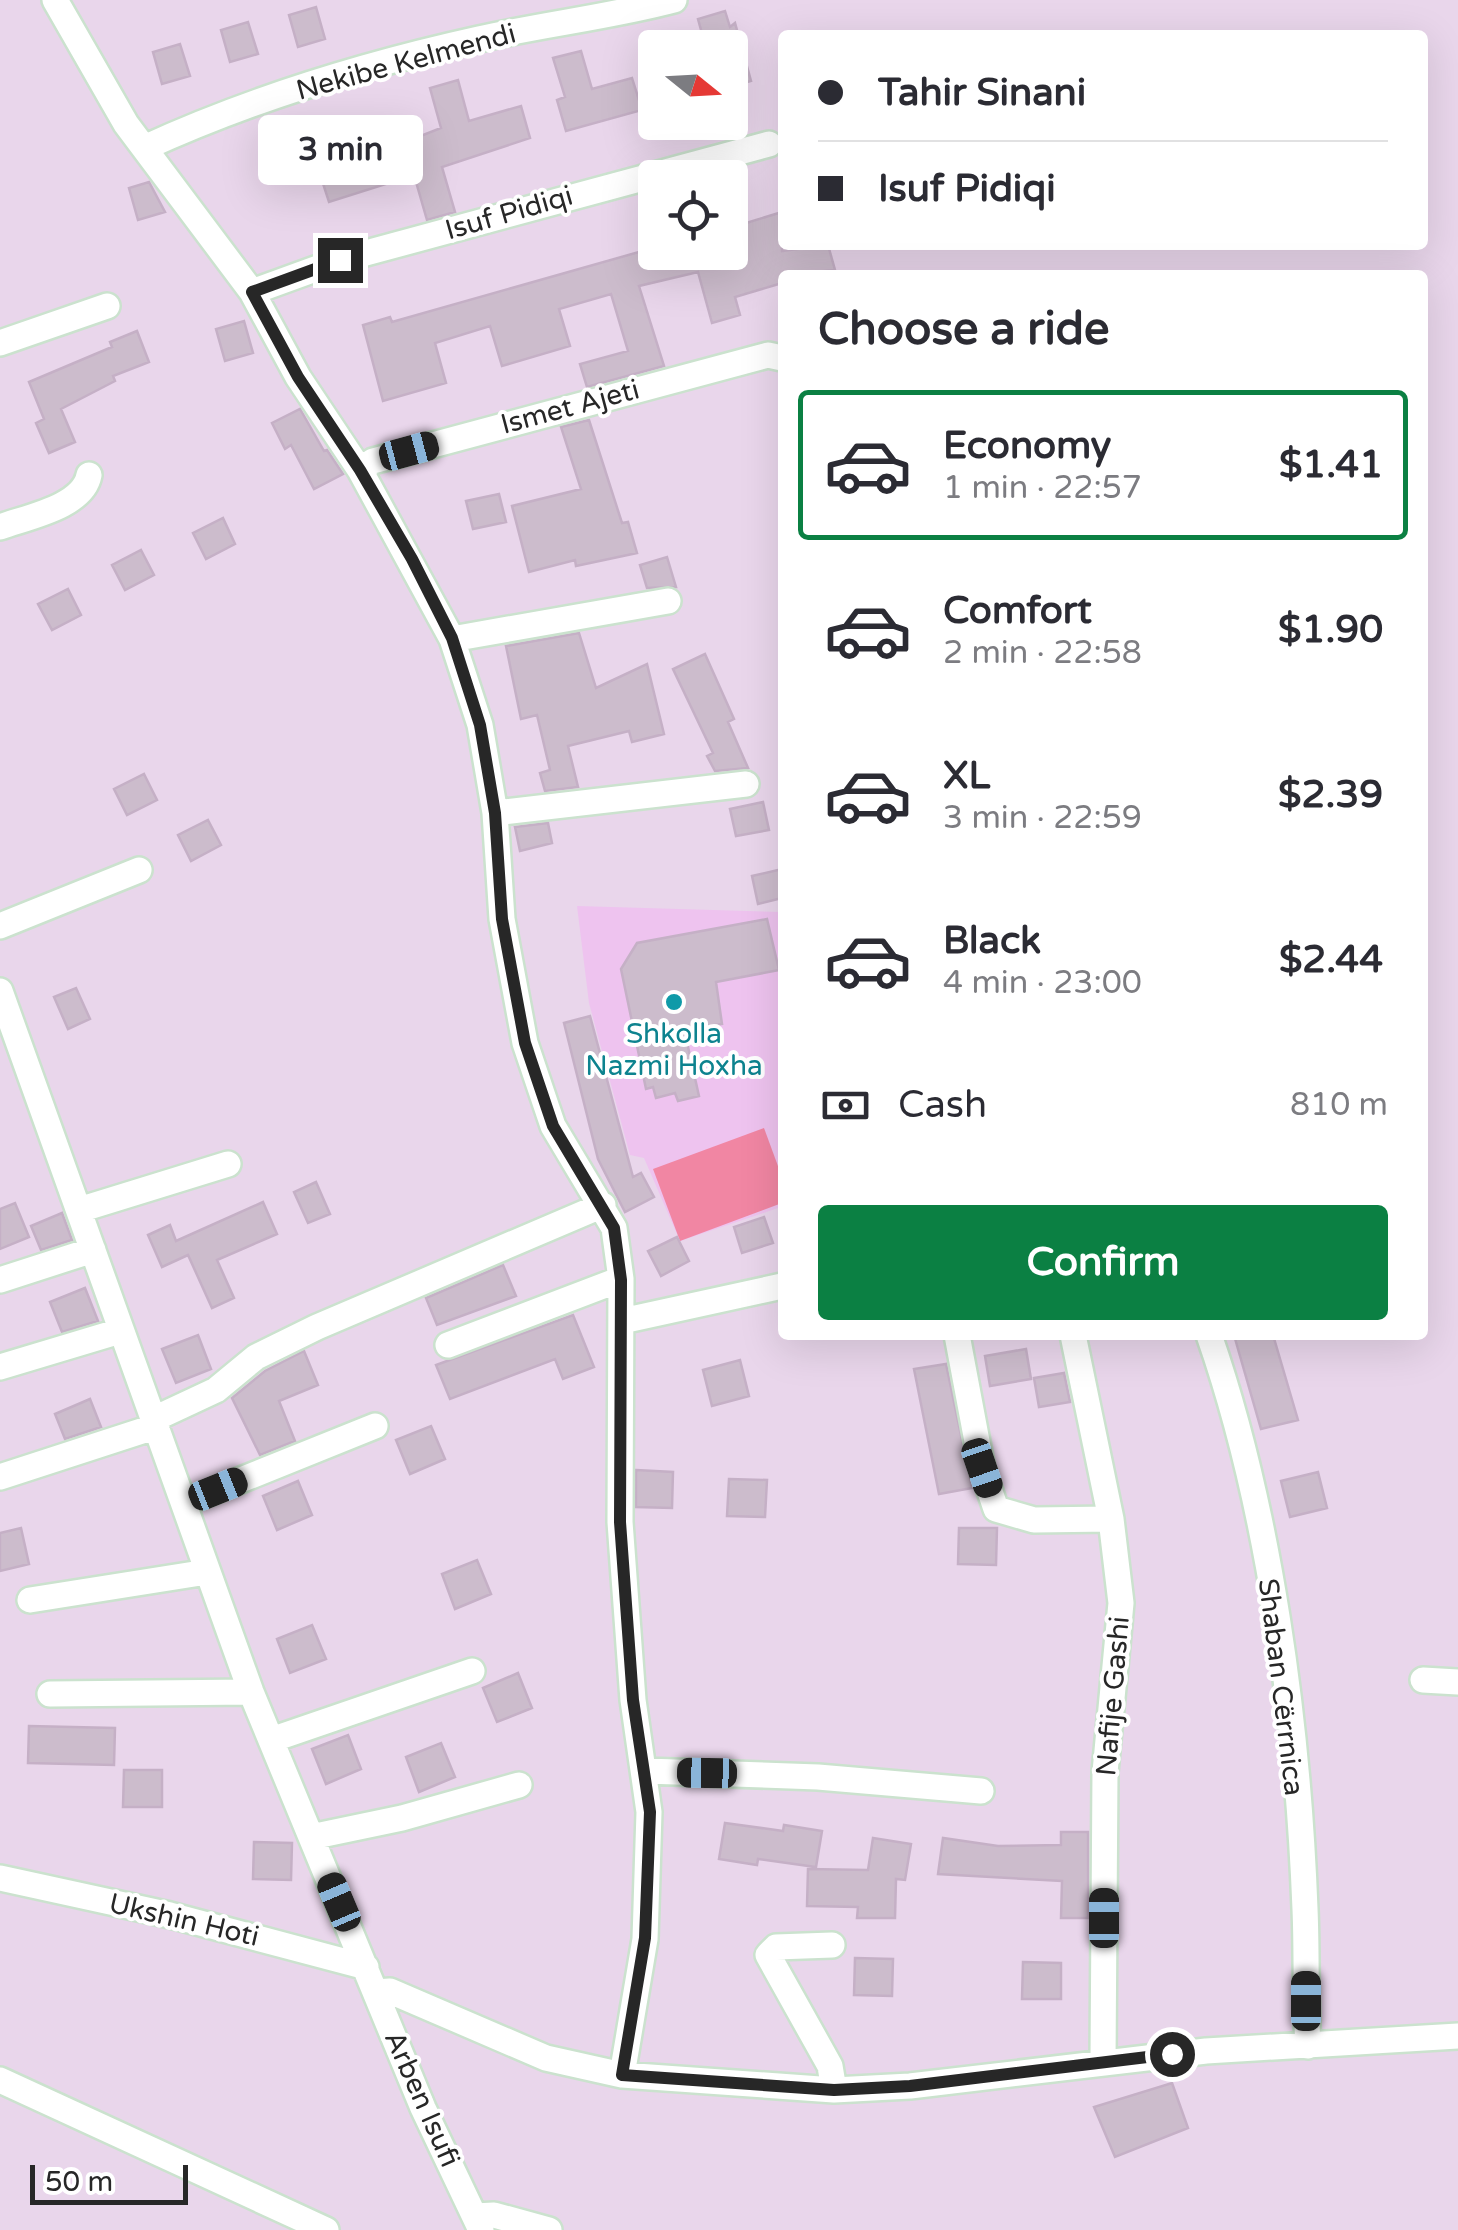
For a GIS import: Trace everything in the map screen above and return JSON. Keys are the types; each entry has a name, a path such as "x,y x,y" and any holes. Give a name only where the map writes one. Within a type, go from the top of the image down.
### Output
{"street":[{"path":"55,0 82,54 144,148 252,292 298,377 360,470 452,638 480,725 495,813 502,919 525,1043 553,1126 614,1228 621,1280 620,1522 633,1700 646,1771 645,1938 622,2075"},
{"name":"Nekibe Kelmendi","path":"144,148 230,112 405,58 478,39 674,0"},
{"name":"Isuf Pidiqi","path":"252,292 340,260 768,144"},
{"path":"0,343 107,306"},
{"name":"Ismet Ajeti","path":"360,470 374,461 572,406 768,355 778,357"},
{"path":"0,527 68,501 81,493 89,475"},
{"path":"452,638 668,601"},
{"path":"495,813 746,784"},
{"path":"0,926 139,870"},
{"name":"Arben Isufi","path":"0,991 251,1692 423,2108 478,2223"},
{"path":"79,1210 228,1164"},
{"path":"0,1477 155,1422 216,1390 256,1357 603,1206"},
{"path":"0,1280 92,1250"},
{"path":"448,1345 621,1280"},
{"path":"622,1322 778,1287"},
{"path":"0,1368 120,1331"},
{"path":"958,1340 982,1468 996,1509 1034,1520 1111,1518"},
{"name":"Nafije Gashi","path":"1075,1340 1111,1518 1121,1603 1105,1772 1104,2061"},
{"name":"Shaban Cërrnica","path":"1210,1340 1255,1502 1273,1605 1292,1746 1305,1908 1308,2046"},
{"path":"186,1502 375,1426"},
{"path":"30,1600 208,1572"},
{"path":"271,1740 295,1728 472,1671"},
{"path":"1423,1680 1458,1682"},
{"path":"50,1694 251,1692"},
{"path":"646,1771 818,1777 981,1791"},
{"path":"311,1836 402,1818 519,1785"},
{"name":"Ukshin Hoti","path":"0,1878 170,1915 366,1966"},
{"path":"832,1945 776,1947 768,1955 830,2066 834,2090"},
{"path":"376,1992 390,1991 546,2058 622,2075 834,2090 910,2086 1104,2061 1458,2036"},
{"path":"0,2080 326,2230"},
{"path":"478,2223 494,2214 549,2230"}],"shaded area":[{"path":"577,906 778,912 778,1208 680,1241 644,1158 630,1155 589,1003"},
{"path":"764,1128 778,1166 778,1204 680,1241 653,1169"}],"building":[{"path":"316,7 325,39 298,47 289,15"},
{"path":"725,11 730,27 735,23 737,30 701,30 698,19"},
{"path":"248,22 258,54 230,62 221,30"},
{"path":"180,44 190,76 162,84 153,52"},
{"path":"581,51 592,89 632,78 638,111 566,131 557,100 565,97 553,58"},
{"path":"458,80 469,121 521,106 530,138 442,167 455,212 427,220 414,175 329,202 306,131 333,123 344,160 403,143 441,128 430,88"},
{"path":"149,182 165,212 138,220 129,188"},
{"path":"778,213 778,250 829,250 835,270 778,270 778,284 735,297 740,315 712,323 698,272 639,286 664,366 587,387 580,364 628,351 611,294 559,309 570,346 502,366 490,326 435,343 446,383 383,401 363,325 390,317 392,322 638,252 638,270 748,270 748,222"},
{"path":"244,321 253,353 225,361 216,329"},
{"path":"137,331 149,362 113,376 115,381 61,409 75,442 49,453 36,423 44,419 29,382 112,347 110,342"},
{"path":"300,409 324,451 343,474 314,489 291,445 285,449 272,423"},
{"path":"589,420 622,523 628,522 637,553 576,566 575,560 529,572 512,506 581,489 561,427"},
{"path":"499,494 506,522 473,529 466,501"},
{"path":"223,518 235,544 206,559 193,533"},
{"path":"141,550 154,575 125,590 112,565"},
{"path":"667,557 676,587 647,588 640,565"},
{"path":"68,589 81,615 52,630 38,604"},
{"path":"579,633 596,688 647,664 664,734 632,742 629,731 568,746 578,787 545,791 540,773 550,770 537,715 521,719 506,646"},
{"path":"705,654 734,719 728,722 748,768 715,771 707,756 713,753 673,669"},
{"path":"144,774 157,800 127,815 114,789"},
{"path":"763,802 769,830 736,836 730,809"},
{"path":"208,820 221,845 191,861 178,835"},
{"path":"548,823 552,843 520,851 515,827"},
{"path":"778,870 778,899 758,904 752,876"},
{"name":"Shkolla Nazmi Hoxha","path":"767,919 778,970 716,982 722,1024 684,1029 699,1096 678,1101 675,1093 656,1098 653,1087 646,1089 621,969 637,943"},
{"path":"76,988 90,1019 68,1029 54,997"},
{"path":"590,1016 633,1177 641,1173 654,1197 625,1212 598,1159 564,1023"},
{"path":"316,1182 330,1214 308,1223 294,1192"},
{"path":"263,1202 277,1234 217,1260 234,1298 212,1308 188,1255 162,1267 148,1235 170,1225 176,1241"},
{"path":"15,1203 29,1237 0,1249 0,1209"},
{"path":"62,1213 72,1240 41,1250 31,1226"},
{"path":"764,1217 773,1243 742,1253 734,1227"},
{"path":"677,1237 689,1261 661,1276 648,1251"},
{"path":"503,1265 516,1296 437,1325 426,1298"},
{"path":"85,1288 98,1321 62,1332 50,1302"},
{"path":"573,1315 594,1367 563,1379 555,1359 450,1399 436,1365"},
{"path":"198,1335 211,1369 176,1383 162,1349"},
{"path":"1235,1340 1274,1340 1298,1420 1261,1429"},
{"path":"1026,1349 1031,1379 990,1386 985,1356"},
{"path":"304,1351 318,1385 279,1401 295,1441 260,1455 232,1398 265,1371"},
{"path":"740,1360 749,1396 712,1406 703,1370"},
{"path":"946,1364 972,1488 939,1494 914,1369"},
{"path":"1064,1373 1070,1402 1039,1407 1034,1378"},
{"path":"90,1399 101,1427 65,1439 55,1414"},
{"path":"431,1426 445,1459 410,1474 396,1440"},
{"path":"636,1470 673,1472 672,1508 636,1507"},
{"path":"1318,1472 1327,1508 1290,1517 1281,1481"},
{"path":"729,1479 767,1480 765,1517 727,1516"},
{"path":"298,1481 312,1515 277,1530 263,1496"},
{"path":"21,1528 29,1564 0,1571 0,1533"},
{"path":"959,1528 997,1528 996,1565 958,1564"},
{"path":"477,1560 491,1594 455,1609 442,1574"},
{"path":"312,1625 326,1659 290,1673 277,1639"},
{"path":"518,1673 532,1708 497,1722 483,1688"},
{"path":"29,1726 115,1728 114,1765 28,1763"},
{"path":"348,1735 361,1769 326,1784 312,1749"},
{"path":"441,1743 455,1777 419,1792 406,1757"},
{"path":"124,1770 162,1770 162,1807 123,1807"},
{"path":"725,1823 783,1831 784,1825 822,1831 816,1867 758,1859 757,1865 719,1859"},
{"path":"1061,1832 1088,1832 1088,1918 1061,1918 1062,1881 938,1874 943,1838 998,1846 1061,1845"},
{"path":"873,1838 911,1844 905,1880 896,1879 895,1918 857,1918 858,1907 807,1906 808,1869 868,1870"},
{"path":"254,1842 292,1843 291,1880 253,1879"},
{"path":"855,1958 893,1959 892,1996 854,1995"},
{"path":"1023,1962 1061,1963 1061,1999 1022,1999"},
{"path":"1172,2083 1188,2128 1115,2157 1094,2107"}],"place":[{"name":"Shkolla Nazmi Hoxha","path":"674,1002"}],"route":[{"path":"340,260 252,292 298,377 360,470 412,559 452,638 480,725 495,813 502,919 525,1043 553,1126 614,1228 622,1322 620,1522 633,1700 650,1812 645,1938 622,2075 834,2090 910,2086 1172,2054"}]}
